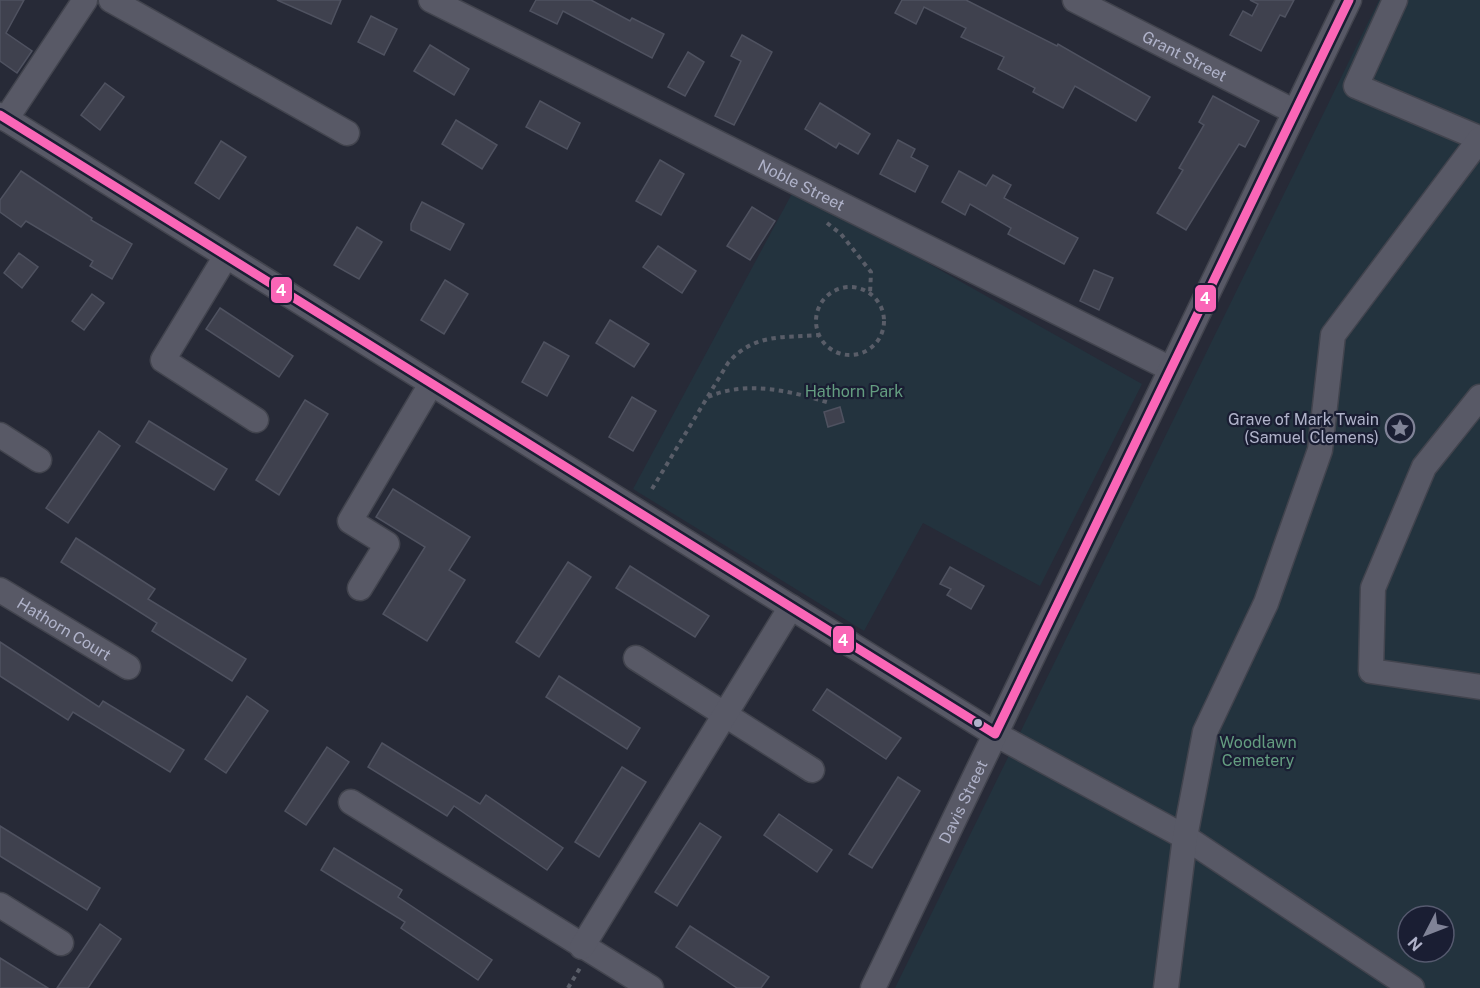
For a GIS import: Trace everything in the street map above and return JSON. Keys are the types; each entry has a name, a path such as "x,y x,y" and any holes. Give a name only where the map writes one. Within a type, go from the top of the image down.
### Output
{"street":[{"path":"85,0 3,117 995,734 1185,837 1412,988"},
{"path":"111,0 347,133"},
{"name":"Noble Street","path":"432,0 1171,369"},
{"name":"Grant Street","path":"1075,0 1294,112"},
{"name":"Davis Street","path":"873,988 1349,0"},
{"path":"1169,987 1185,837 1205,732 1266,603 1320,450 1333,335 1480,139 1356,86 1395,0"},
{"path":"226,256 163,360 256,420"},
{"path":"360,588 387,544 350,520 431,384"},
{"path":"1480,397 1424,467 1373,588 1371,671 1480,687"},
{"path":"0,435 39,460"},
{"name":"Hathorn Court","path":"0,590 128,667"},
{"path":"582,946 791,607"},
{"path":"636,658 813,770"},
{"path":"351,802 651,988"},
{"path":"0,905 61,943"}],"path":[{"path":"822,218 841,234 871,272 870,294 882,312 883,323 881,334 866,350 856,354 834,351 819,335 817,313 829,294 849,287 870,294"},
{"path":"652,489 728,363 740,350 780,336 819,335"},
{"path":"707,398 725,389 767,388 830,403"}],"green space":[{"name":"Woodlawn Cemetery","path":"1379,0 1480,0 1480,988 895,988"},
{"name":"Hathorn Park","path":"795,188 1142,384 1040,586 923,523 864,631 633,489"}],"building":[{"path":"0,0 24,0 6,33 32,51 17,73 0,61"},
{"path":"277,0 341,0 331,24"},
{"path":"536,0 591,0 630,21 632,18 664,34 652,58 563,11 557,24 530,11"},
{"path":"902,0 966,0 1057,46 1058,44 1150,97 1136,121 1075,86 1063,108 1033,92 1035,88 998,69 1004,57 961,37 966,28 924,7 916,24 895,13"},
{"path":"1250,0 1294,0 1285,17 1280,15 1261,51 1230,35 1243,11 1252,16 1258,4"},
{"path":"371,16 397,29 384,55 358,42"},
{"path":"742,35 772,52 734,125 715,116 741,61 731,56"},
{"path":"430,45 469,69 454,95 414,71"},
{"path":"688,52 704,62 685,96 668,87"},
{"path":"105,83 124,97 100,130 81,115"},
{"path":"1213,96 1259,121 1245,147 1239,144 1186,230 1157,213 1183,170 1179,168 1204,125 1199,122"},
{"path":"540,101 580,123 567,149 526,127"},
{"path":"820,103 870,134 858,154 839,143 836,148 805,129"},
{"path":"456,120 497,145 482,169 442,144"},
{"path":"898,140 915,149 911,157 928,166 915,192 880,174"},
{"path":"221,141 246,157 219,199 195,183"},
{"path":"660,160 684,174 661,215 636,201"},
{"path":"21,171 92,218 91,220 132,244 112,279 90,266 93,261 26,221 21,227 0,212 0,200"},
{"path":"959,171 986,186 993,175 1011,185 1004,198 1078,238 1064,264 1008,234 1011,228 970,204 965,215 942,202"},
{"path":"422,202 464,224 450,250 411,230 411,224"},
{"path":"752,207 775,221 750,260 727,246"},
{"path":"357,227 382,242 359,279 334,265"},
{"path":"658,246 696,271 682,293 643,267"},
{"path":"19,253 38,267 22,288 4,273"},
{"path":"1094,270 1113,278 1099,310 1080,301"},
{"path":"445,280 468,294 444,334 421,320"},
{"path":"92,294 104,303 84,330 72,321"},
{"path":"220,308 293,356 279,377 206,329"},
{"path":"610,320 649,344 634,367 596,343"},
{"path":"544,342 569,356 547,396 522,382"},
{"path":"632,397 656,411 633,451 609,437"},
{"path":"305,400 328,414 279,495 256,480"},
{"path":"840,407 844,422 828,427 824,412"},
{"path":"149,421 227,469 214,490 136,442"},
{"path":"99,431 120,446 68,523 46,508"},
{"path":"393,489 470,537 449,570 465,580 427,641 383,614 425,547 376,517"},
{"path":"76,538 155,589 148,599 246,659 232,681 152,631 157,623 61,562"},
{"path":"568,562 591,577 539,657 516,642"},
{"path":"630,566 709,616 695,637 616,588"},
{"path":"950,567 984,586 971,609 947,595 951,589 940,584"},
{"path":"0,642 99,707 103,701 184,750 170,772 73,712 68,720 0,676"},
{"path":"559,676 640,728 627,749 546,697"},
{"path":"827,689 901,738 886,759 813,710"},
{"path":"247,696 268,711 226,773 205,759"},
{"path":"382,743 480,804 486,795 563,848 547,870 454,806 447,816 368,767"},
{"path":"327,747 349,762 306,825 285,811"},
{"path":"622,767 646,782 599,857 575,842"},
{"path":"898,777 920,791 872,868 849,854"},
{"path":"779,814 832,850 817,872 764,835"},
{"path":"700,823 721,837 677,906 655,892"},
{"path":"0,826 100,888 87,910 0,856"},
{"path":"334,848 402,890 398,897 492,960 478,980 401,928 405,922 321,870"},
{"path":"100,924 121,939 88,988 57,988"},
{"path":"690,926 769,977 761,988 737,988 676,947"},
{"path":"0,958 48,988 0,988"}],"transit line":[{"name":"4","path":"0,115 995,734 1349,0"}],"place":[{"name":"Grave of Mark Twain (Samuel Clemens)","path":"1400,428"}]}
